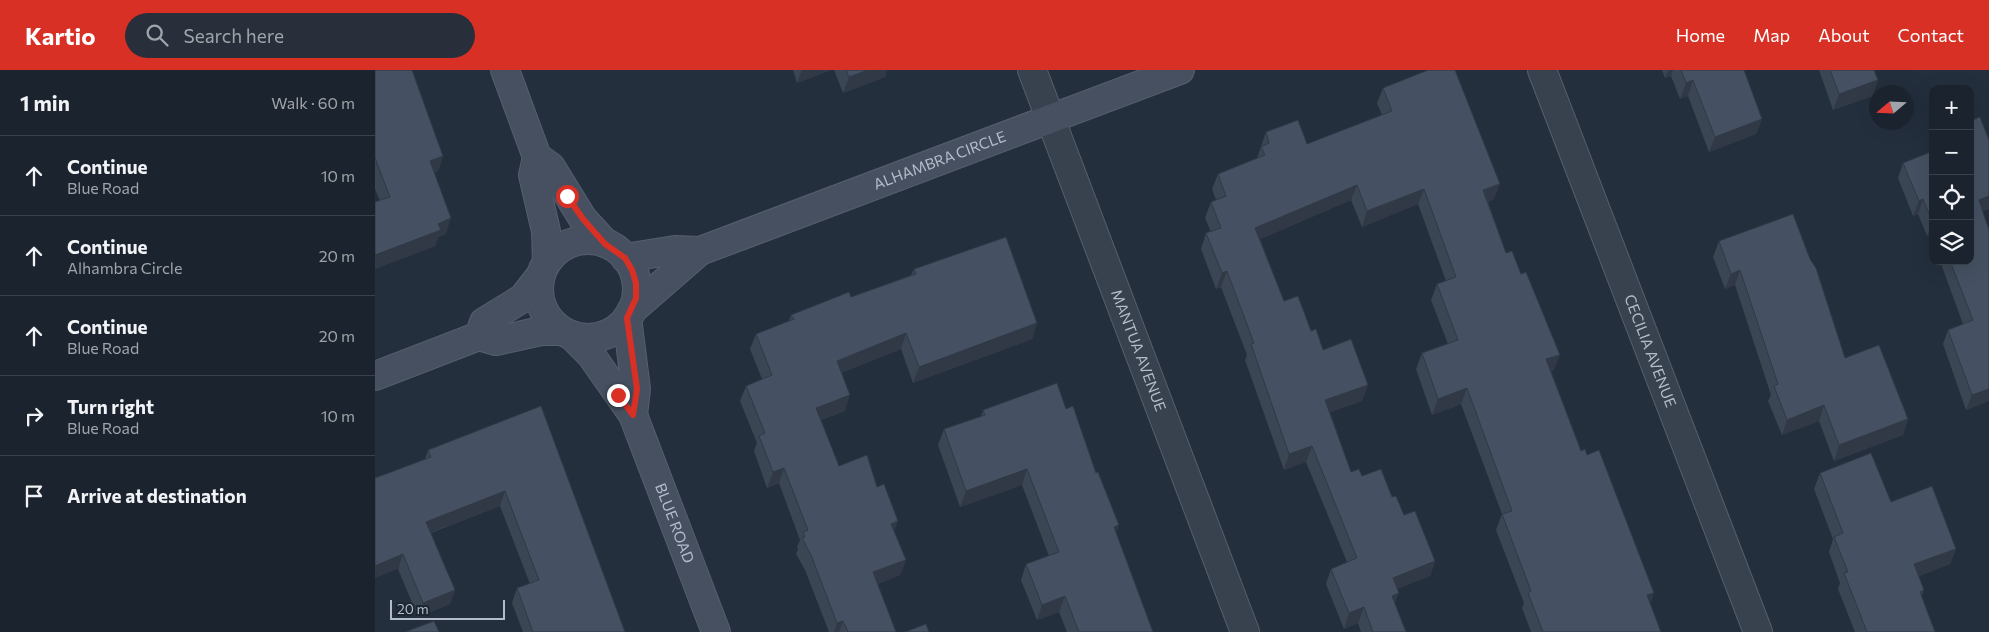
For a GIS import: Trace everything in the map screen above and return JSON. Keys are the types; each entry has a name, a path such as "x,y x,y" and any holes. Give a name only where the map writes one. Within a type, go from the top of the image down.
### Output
{"street":[{"path":"505,70 537,157 533,174 546,232 544,269 539,292 542,307 550,320 567,333"},
{"name":"MANTUA AVENUE","path":"1032,70 1245,632"},
{"name":"ALHAMBRA CIRCLE","path":"375,376 479,336 496,341 541,331 567,333 587,339 602,336 616,329 700,251 1180,70"},
{"name":"CECILIA AVENUE","path":"1543,70 1758,632"},
{"path":"537,157 551,167 583,219 615,251 636,283 636,298 629,315"},
{"name":"ALHAMBRA CIRCLE","path":"479,336 484,322 523,298 555,252 579,240 615,251 700,251"},
{"name":"BLUE ROAD","path":"629,315 637,389 633,415"},
{"name":"BLUE ROAD","path":"567,333 591,355 633,415 716,632"}],"building":[{"path":"375,70 412,70 443,156 430,161 451,218 438,224 441,230 375,255 375,202 390,197 375,158"},
{"path":"846,70 868,70 849,77"},
{"path":"1428,70 1455,70 1500,184 1483,190 1506,253 1512,251 1521,274 1526,272 1560,355 1546,359 1581,451 1585,449 1587,455 1599,450 1654,593 1647,595 1661,632 1543,632 1528,593 1531,591 1502,514 1512,511 1467,388 1438,399 1422,353 1458,340 1437,284 1456,277 1424,189 1367,211 1357,185 1255,228 1284,301 1298,296 1311,331 1316,329 1323,350 1351,339 1368,385 1325,400 1351,472 1359,469 1362,476 1381,469 1392,497 1396,496 1404,515 1415,511 1435,561 1393,578 1399,593 1392,596 1406,632 1373,632 1364,607 1349,613 1331,569 1357,558 1312,446 1289,454 1251,344 1254,343 1227,271 1222,273 1206,233 1221,228 1211,202 1226,196 1218,174 1265,155 1261,147 1269,143 1266,132 1298,120 1307,144 1392,111 1383,88"},
{"path":"1681,70 1744,70 1762,119 1715,137 1693,80 1686,83"},
{"path":"1830,70 1874,70 1878,80 1839,94"},
{"path":"1980,117 1989,140 1989,196 1979,200 1989,230 1989,389 1972,395 1948,330 1973,320 1952,265 1974,265 1974,119"},
{"path":"1929,153 1929,214 1923,199 1919,201 1903,163"},
{"path":"1793,214 1810,259 1816,268 1845,358 1879,345 1908,419 1839,445 1824,405 1787,420 1774,386 1778,384 1740,270 1731,274 1719,241"},
{"path":"1006,237 1037,323 919,367 906,333 837,361 850,395 816,408 839,466 867,455 877,487 884,484 898,521 891,524 906,560 873,572 896,632 848,632 843,621 837,623 811,555 802,538 805,537 803,532 808,530 784,468 773,472 759,436 765,433 746,386 772,375 756,334 794,319 791,315 849,292 851,297 916,274 914,269"},
{"path":"1057,383 1066,409 1073,406 1096,473 1098,472 1119,525 1114,527 1153,632 1079,632 1065,596 1042,605 1026,564 1059,552 1027,469 966,491 944,429 985,415 983,410"},
{"path":"541,406 625,632 533,632 517,588 539,580 505,491 426,522 455,590 423,603 403,554 375,566 375,478 431,457 428,450"},
{"path":"1871,453 1891,502 1932,486 1956,549 1914,564 1924,590 1920,592 1935,632 1867,632 1844,573 1848,572 1834,537 1843,533 1820,473"},
{"path":"434,621 439,632 405,632"},
{"path":"926,624 929,632 905,632"}],"route":[{"path":"567,196 583,219 605,244 625,258 632,270 636,283 636,298 627,318 637,389 633,415 618,395"}]}
